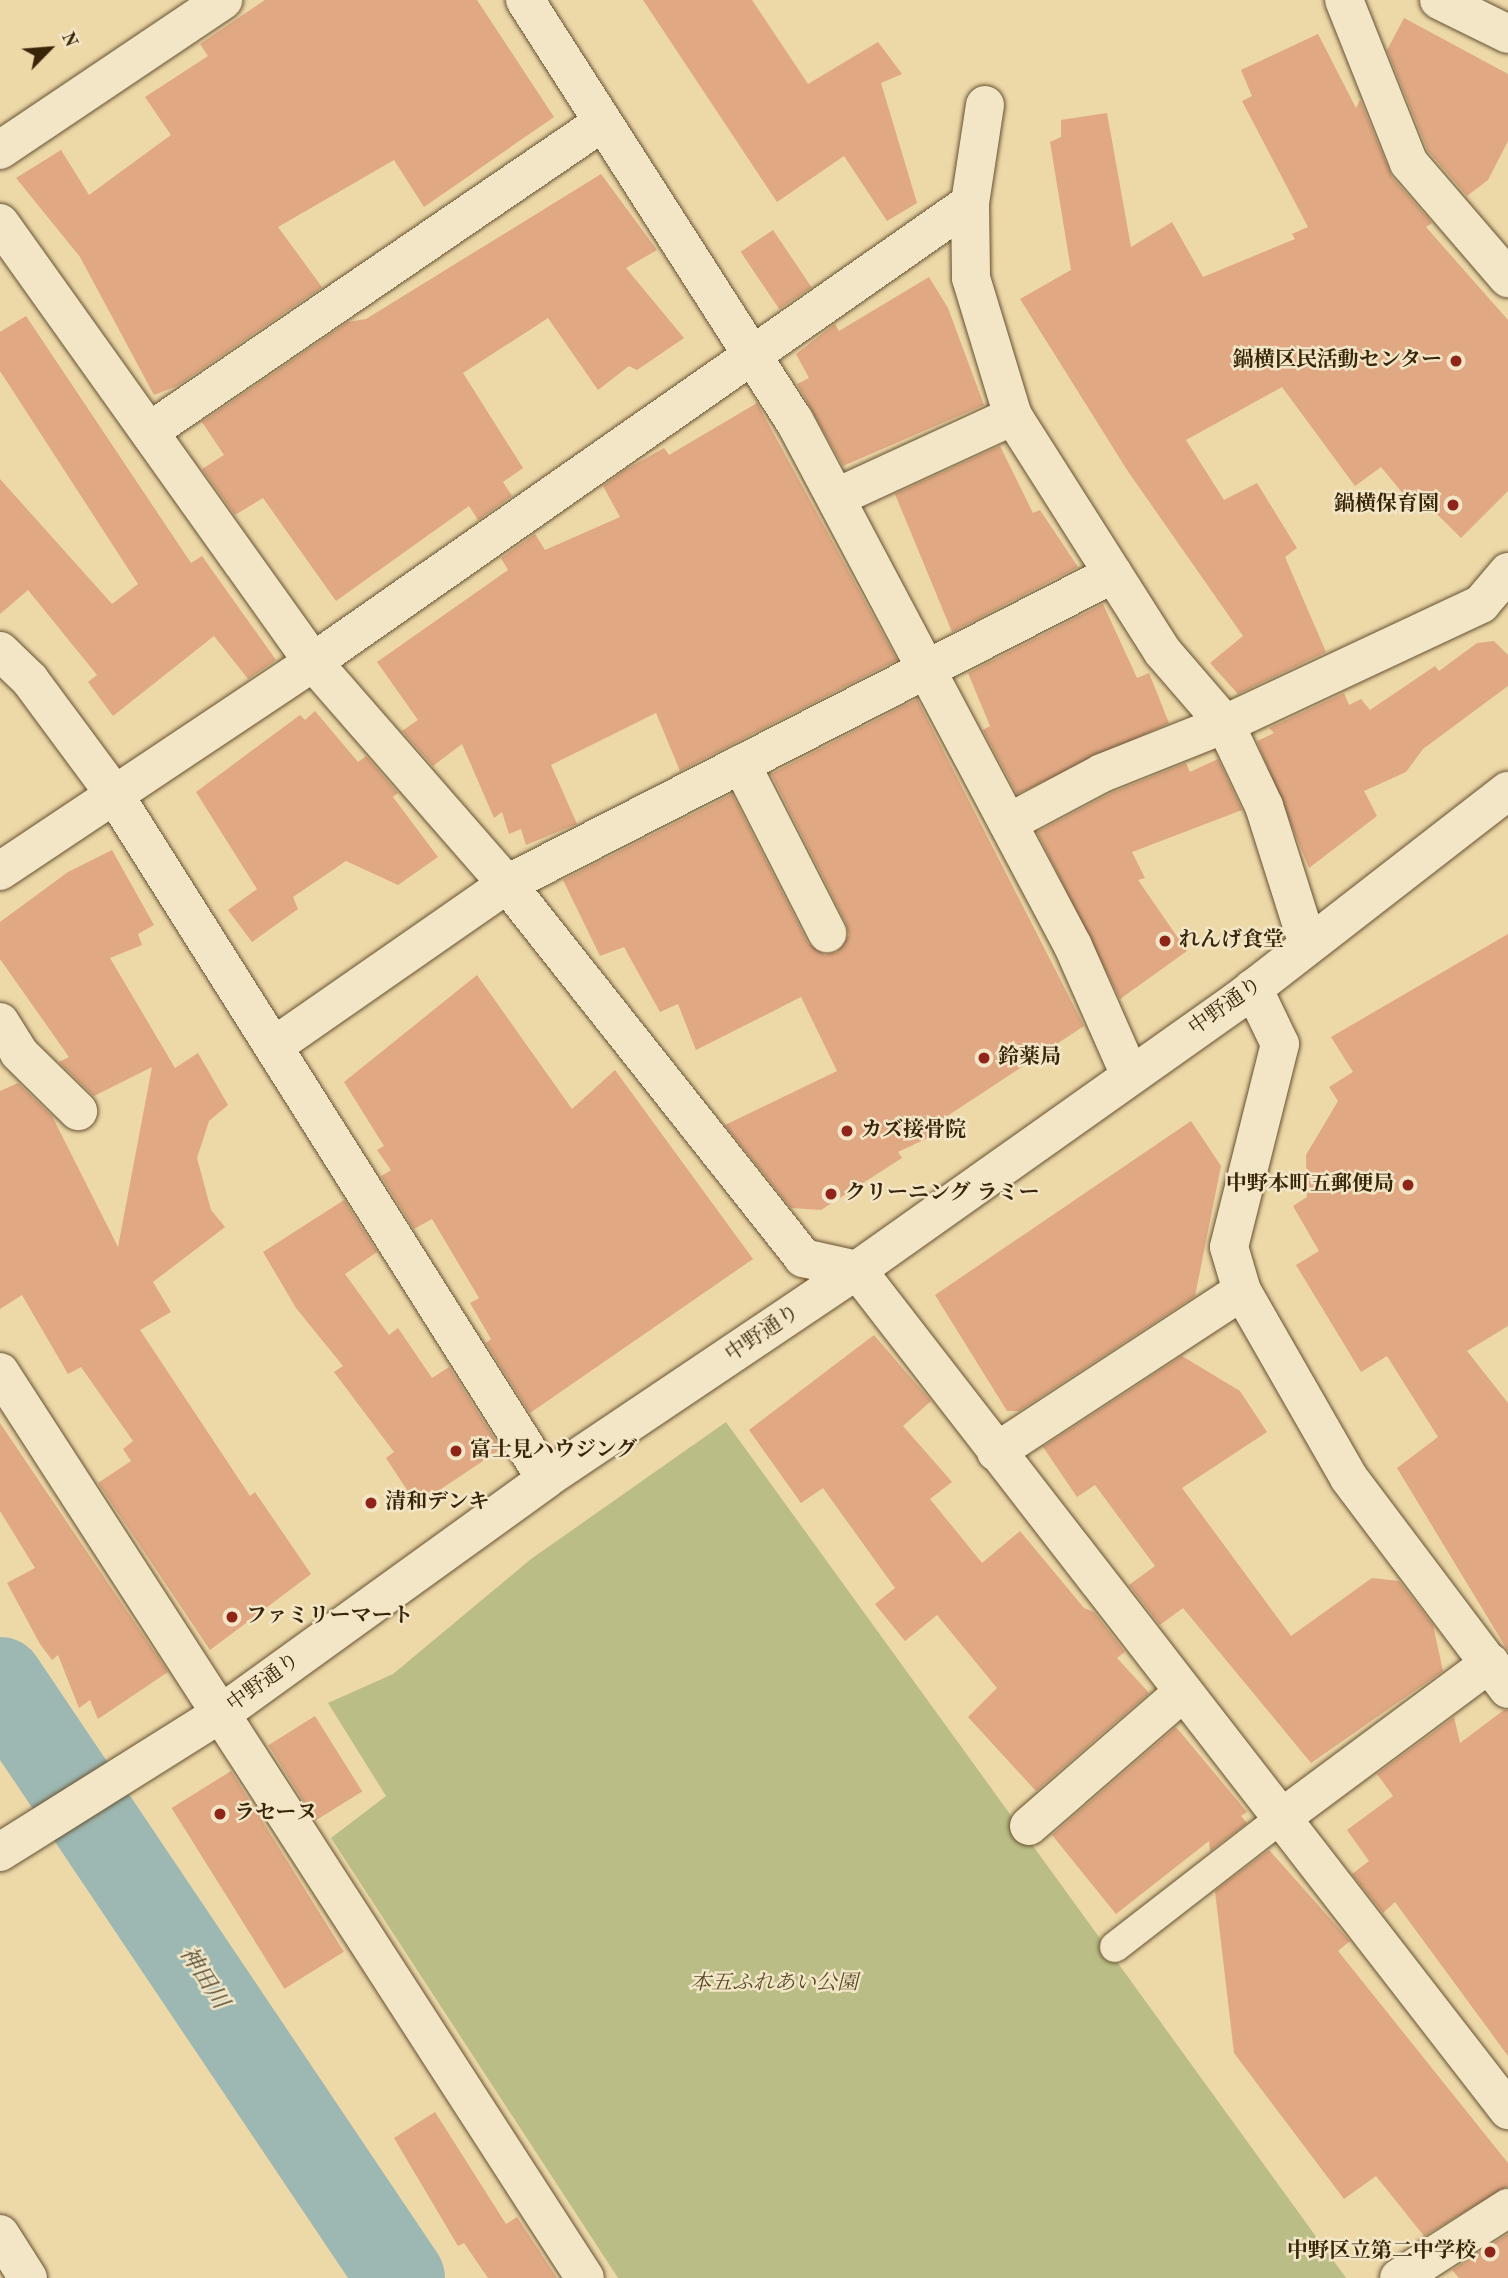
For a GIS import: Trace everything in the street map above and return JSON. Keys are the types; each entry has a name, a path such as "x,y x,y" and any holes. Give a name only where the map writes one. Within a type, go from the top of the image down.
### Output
{"street":[{"path":"0,150 223,0"},
{"path":"525,0 755,351 837,497 1073,946 1129,1073"},
{"path":"1344,0 1409,163 1508,278"},
{"path":"1439,0 1508,34"},
{"path":"985,105 970,203 978,318 1013,416 1162,651 1225,724 1264,806 1308,945"},
{"path":"150,431 603,122"},
{"path":"0,871 112,791 313,662 970,203"},
{"path":"0,223 313,662 507,884 803,1258 857,1270 1182,1693 1508,2110"},
{"path":"837,497 1013,416"},
{"path":"1008,823 1102,773 1225,724 1481,604 1508,572"},
{"path":"274,1046 507,884 1113,574"},
{"path":"0,652 30,680 112,791 546,1479"},
{"path":"741,765 827,933"},
{"name":"中野通り","path":"0,1852 222,1713 546,1479 857,1270 1129,1073 1253,988 1508,791"},
{"path":"1253,988 1280,1044 1229,1247 1242,1291 1349,1478 1499,1676 1280,1819"},
{"path":"0,1023 19,1053 78,1111"},
{"path":"996,1451 1242,1291"},
{"path":"0,1371 585,2278"},
{"path":"1029,1826 1182,1693"},
{"path":"1399,2278 1508,2208"},
{"path":"0,2234 28,2278"}],"lane":[{"path":"1115,1947 1280,1819"}],"green space":[{"name":"本五ふれあい公園","path":"726,1422 1346,2278 618,2278 331,1838 386,1796 328,1703 393,1674 531,1559"}],"building":[{"path":"265,0 477,0 554,117 424,207 394,160 278,227 322,287 177,386 154,395 80,257 16,178 61,150 89,195 171,135 145,97 208,56 200,44"},
{"path":"643,0 752,0 808,84 878,42 902,74 881,83 917,203 887,221 844,156 777,202"},
{"path":"1404,18 1508,74 1508,141 1488,180 1467,196 1428,151 1387,50"},
{"path":"1318,34 1356,108 1360,100 1392,177 1432,223 1426,227 1508,320 1508,491 1461,538 1415,492 1405,496 1381,467 1355,486 1282,387 1186,440 1224,500 1257,483 1297,548 1285,557 1326,652 1238,694 1210,663 1243,636 1127,470 1020,299 1071,270 1050,142 1061,137 1061,120 1107,113 1131,247 1172,222 1203,277 1295,239 1292,234 1308,227 1242,101 1252,96 1241,70"},
{"path":"601,174 657,250 626,268 684,338 637,370 629,366 598,390 548,318 463,373 523,468 503,482 512,496 478,520 469,506 336,601 263,498 235,515 202,469 224,455 202,422 348,322 366,319"},
{"path":"773,230 812,287 779,309 741,252"},
{"path":"929,277 948,308 984,405 843,466 797,384 809,378 796,354 835,324 839,331"},
{"path":"26,316 191,563 202,556 276,660 248,679 214,636 113,716 88,682 97,675 28,590 0,614 0,479 112,604 138,584 0,371 0,332"},
{"path":"757,403 897,660 680,771 656,713 551,765 577,824 526,845 521,829 509,834 502,812 494,818 462,744 433,766 402,731 418,720 377,662 508,570 501,558 535,534 545,550 620,517 603,486 625,470 664,448 669,455"},
{"path":"1000,446 1033,513 1040,510 1078,567 952,632 895,494"},
{"path":"1103,604 1137,678 1149,673 1169,723 1017,794 983,730 990,726 968,673"},
{"path":"1494,641 1508,655 1508,686 1423,749 1406,772 1364,791 1377,816 1309,868 1257,741 1274,733 1269,728 1344,693 1349,705 1361,699 1370,710 1435,666 1439,671 1477,643"},
{"path":"917,699 1084,1026 932,1126 936,1134 898,1152 902,1158 821,1210 791,1208 725,1125 837,1071 801,997 696,1050 678,1004 660,1012 624,947 600,956 563,880 732,794 808,943 825,955 837,952 849,935 846,923 771,774"},
{"path":"315,711 358,762 366,756 398,793 393,797 438,857 398,885 346,861 293,897 298,909 252,942 228,910 257,889 196,792 300,715 305,720"},
{"path":"1218,759 1242,810 1132,852 1145,878 1138,880 1187,951 1120,999 1037,832 1111,793 1186,763 1190,772"},
{"path":"112,850 154,925 138,934 142,945 110,958 175,1068 198,1053 228,1105 209,1121 197,1158 211,1210 225,1227 153,1282 171,1312 140,1330 250,1496 255,1492 311,1574 210,1650 98,1483 131,1461 123,1449 133,1441 81,1367 68,1374 22,1295 0,1309 0,1091 18,1083 52,1116 118,1247 152,1067 94,1096 59,1062 69,1057 0,959 0,922 68,872"},
{"name":"中野本町五郵便局","path":"1508,934 1508,1326 1467,1351 1508,1403 1508,1651 1397,1468 1438,1437 1387,1356 1361,1372 1296,1265 1319,1251 1293,1206 1307,1197 1306,1155 1338,1101 1329,1087 1353,1072 1331,1037"},
{"path":"477,975 572,1109 615,1070 753,1259 530,1413 486,1343 491,1339 470,1303 479,1298 432,1219 414,1229 381,1176 391,1170 377,1150 384,1146 344,1082"},
{"path":"1191,1121 1221,1166 1195,1296 1019,1411 1007,1411 935,1295"},
{"path":"344,1200 377,1252 345,1274 389,1335 398,1328 432,1378 449,1367 501,1449 417,1505 386,1458 394,1452 334,1372 343,1366 296,1308 263,1252"},
{"path":"874,1335 931,1401 903,1426 952,1482 930,1499 982,1563 1020,1531 1084,1608 1094,1612 1125,1652 1117,1658 1149,1693 1036,1791 968,1717 997,1688 937,1615 905,1641 875,1604 895,1588 823,1488 801,1503 749,1430"},
{"path":"1182,1356 1240,1391 1267,1432 1182,1488 1291,1636 1372,1578 1399,1581 1433,1625 1443,1671 1311,1763 1183,1608 1160,1625 1129,1585 1155,1566 1095,1485 1077,1497 1043,1447"},
{"path":"0,1423 168,1672 98,1719 90,1700 79,1708 58,1655 52,1660 40,1644 7,1583 35,1568 0,1511"},
{"path":"1504,1710 1508,1710 1508,2056 1395,1902 1383,1913 1352,1874 1369,1861 1347,1830 1393,1796 1377,1774 1454,1717 1460,1743"},
{"path":"315,1716 362,1791 316,1821 268,1745"},
{"path":"1176,1727 1247,1812 1241,1816 1247,1823 1210,1851 1209,1841 1116,1914 1052,1835"},
{"path":"231,1771 344,1952 285,1989 172,1808"},
{"path":"1269,1850 1350,1941 1338,1951 1508,2163 1508,2186 1424,2236 1376,2176 1344,2199 1234,2053 1215,1891"},
{"path":"435,2112 506,2224 517,2217 557,2278 488,2278 464,2243 458,2246 394,2138"},
{"name":"中野区立第二中学校","path":"1508,2234 1508,2278 1459,2278 1452,2270"}],"waterway":[{"name":"神田川","path":"0,1681 401,2278"}],"place":[{"name":"鍋横区民活動センター","path":"1456,361"},
{"name":"鍋横保育園","path":"1453,505"},
{"name":"れんげ食堂","path":"1165,941"},
{"name":"鈴薬局","path":"984,1058"},
{"name":"カズ接骨院","path":"847,1131"},
{"name":"中野本町五郵便局","path":"1408,1185"},
{"name":"クリーニング ラミー","path":"831,1194"},
{"name":"富士見ハウジング","path":"456,1451"},
{"name":"清和デンキ","path":"371,1503"},
{"name":"ファミリーマート","path":"232,1617"},
{"name":"ラセーヌ","path":"220,1814"},
{"name":"中野区立第二中学校","path":"1490,2252"}]}
